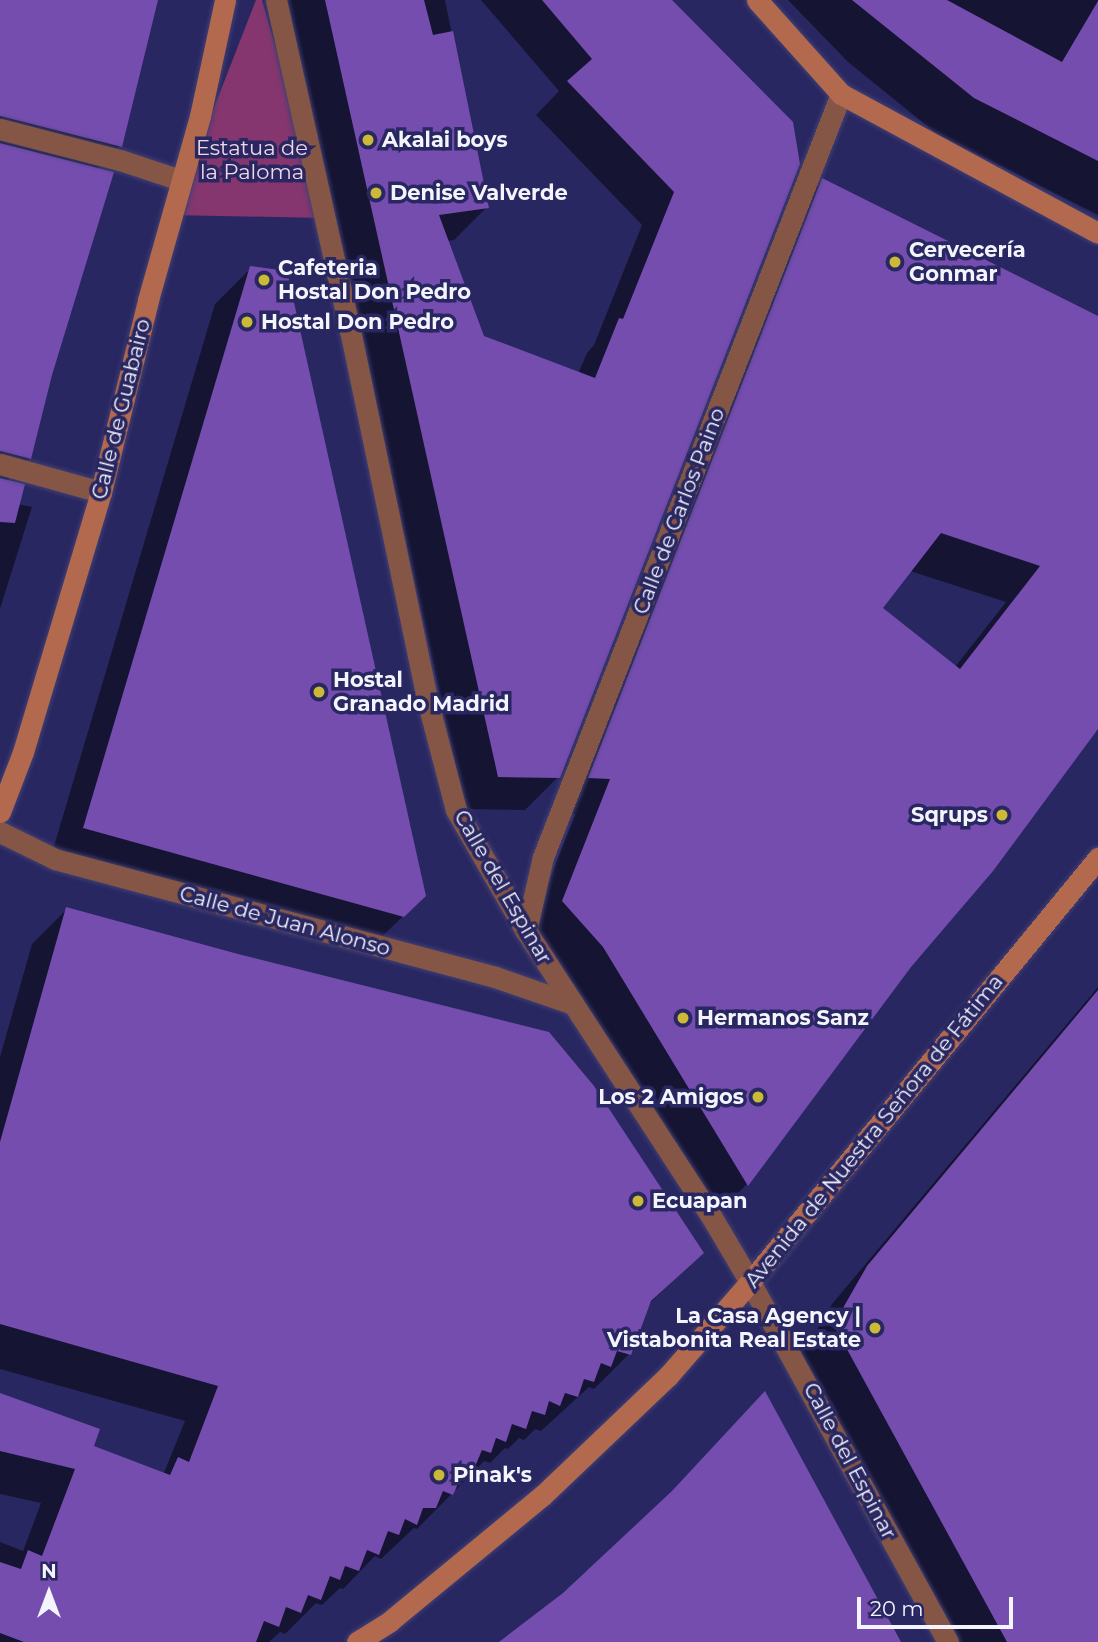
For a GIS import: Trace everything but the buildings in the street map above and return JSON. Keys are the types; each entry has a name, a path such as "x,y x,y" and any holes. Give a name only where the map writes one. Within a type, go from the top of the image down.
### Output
{"street":[{"name":"Calle de Guabairo","path":"0,812 23,752 101,492 180,180 200,116 225,0"},
{"name":"Calle del Espinar","path":"276,0 350,330 429,707 456,810 526,931 711,1216 948,1642"},
{"path":"757,0 841,94 1098,233"},
{"name":"Calle de Carlos Paino","path":"526,931 543,857 841,94"},
{"path":"0,129 120,160 180,180"},
{"path":"0,464 101,492"},
{"name":"Calle de Juan Alonso","path":"0,832 55,859 495,977 573,1004"},
{"name":"Avenida de Nuestra Señora de Fátima","path":"357,1642 390,1621 543,1495 668,1376 750,1282 1098,858"}],"green space":[{"name":"Estatua de la Paloma","path":"256,0 262,0 325,218 172,215"}],"place":[{"name":"Akalai boys","path":"368,140"},
{"name":"Denise Valverde","path":"376,193"},
{"name":"Cervecería Gonmar","path":"895,262"},
{"name":"Cafeteria Hostal Don Pedro","path":"264,280"},
{"name":"Hostal Don Pedro","path":"247,322"},
{"name":"Hostal Granado Madrid","path":"319,692"},
{"name":"Sqrups","path":"1002,815"},
{"name":"Hermanos Sanz","path":"683,1018"},
{"name":"Los 2 Amigos","path":"758,1097"},
{"name":"Ecuapan","path":"638,1201"},
{"name":"La Casa Agency | Vistabonita Real Estate","path":"875,1328"},
{"name":"Pinak's","path":"439,1475"}]}
